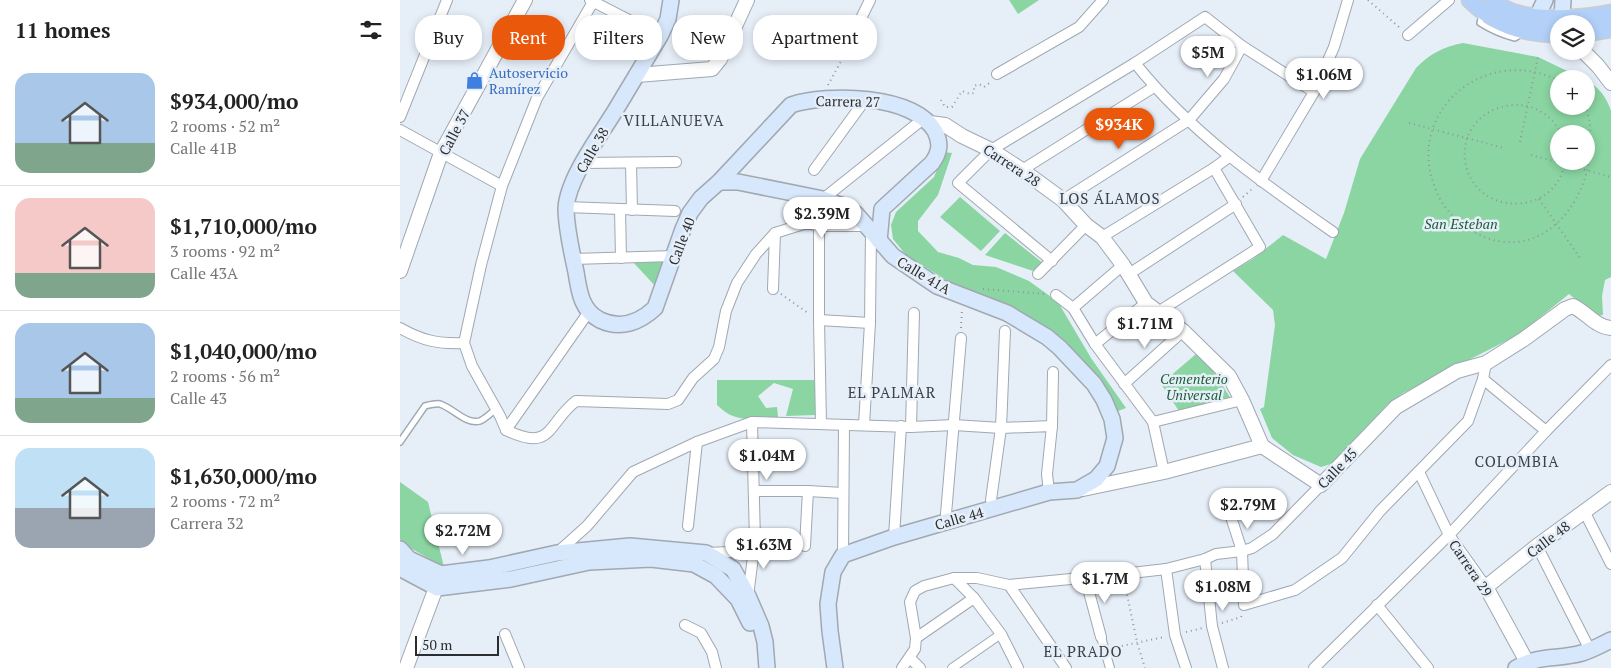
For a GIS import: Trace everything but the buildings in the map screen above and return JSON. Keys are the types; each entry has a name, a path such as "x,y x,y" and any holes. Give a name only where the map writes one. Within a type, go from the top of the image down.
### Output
{"main road":[{"name":"Calle 38","path":"662,32 668,19 671,0"},
{"path":"1470,0 1550,22"},
{"path":"1527,32 1537,18 1545,0"},
{"path":"1562,15 1563,0"},
{"path":"1488,6 1506,26 1527,32 1550,27"},
{"path":"1595,16 1611,13"},
{"path":"1595,31 1611,28"},
{"name":"Calle 38","path":"588,313 580,297 573,259 566,208 569,192 582,163 646,60"},
{"name":"Carrera 27","path":"791,105 820,99 888,102 905,108 926,121"},
{"name":"Calle 40","path":"588,313 615,325 630,324 645,318 655,308 690,213 701,198 719,182 791,105"},
{"path":"856,214 867,214 882,209 932,163 940,146 936,134 926,121"},
{"path":"732,167 731,175 738,182"},
{"name":"Calle 41A","path":"719,182 738,182 823,199 843,206 856,214 893,256 937,286 1007,313 1047,337 1094,384 1104,400 1112,419 1116,438"},
{"path":"872,233 882,209"},
{"name":"Calle 44","path":"843,555 894,537 1049,492 1077,490 1096,479 1108,466 1116,438"},
{"path":"439,581 557,553 630,546 706,553 733,569 748,596 762,626 767,668"},
{"path":"400,549 409,559 439,581"},
{"path":"836,668 828,604 833,572 843,555"},
{"path":"400,567 405,571 439,581 511,579 589,562 652,559 694,564 716,576 738,600 753,630 758,668"},
{"path":"1521,665 1545,657 1580,653 1611,640"}],"street":[{"path":"400,117 447,0"},
{"name":"Calle 37","path":"400,271 441,153 525,0"},
{"path":"637,75 712,69 720,59 747,0"},
{"path":"863,15 870,0"},
{"path":"997,74 1079,27 1103,0"},
{"path":"1260,181 1314,92 1334,47 1348,0"},
{"path":"1408,35 1449,0"},
{"path":"619,15 592,1 537,98 502,186 481,265 464,343 472,366 506,430 527,438 539,438 550,431 567,408 576,401 668,404 678,400 693,378 714,359 719,347 726,311 736,283 756,254 775,233 807,224 872,233 870,323 864,425"},
{"path":"1052,261 958,183 991,150 1135,63 1205,17 1242,46 1314,92"},
{"path":"1063,200 1189,120 1224,79 1242,46"},
{"path":"1592,60 1611,83"},
{"path":"1135,63 1154,87 1229,157 1333,232"},
{"path":"1022,170 1154,87"},
{"path":"814,170 865,100"},
{"path":"823,199 926,121"},
{"name":"Carrera 28","path":"926,121 945,125 962,136 991,150 1022,170 1063,200 1086,225 1102,237 1126,270 1146,303 1183,332 1229,376 1242,400 1262,446"},
{"path":"400,130 502,186"},
{"path":"1102,237 1229,157"},
{"path":"582,163 676,162"},
{"path":"631,163 632,210"},
{"path":"1158,312 1260,247 1214,168"},
{"path":"1073,308 1126,270 1236,204"},
{"path":"566,208 675,211"},
{"path":"620,209 621,258"},
{"path":"1038,274 1086,225"},
{"path":"819,226 821,424"},
{"path":"773,288 775,233"},
{"path":"573,259 674,256"},
{"path":"1056,295 1073,308 1095,344 1153,422 1164,472"},
{"path":"1095,344 1146,303"},
{"name":"Calle 45","path":"916,638 910,602 915,592 924,586 954,578 977,578 1009,585 1123,574 1166,569 1205,559 1216,554 1252,548 1273,534 1396,407 1457,371 1486,362 1524,340 1566,309 1573,306 1603,327 1611,328"},
{"path":"506,430 588,313"},
{"path":"894,537 906,427 914,313"},
{"path":"819,320 870,323"},
{"path":"400,328 415,336 440,344 464,343"},
{"path":"992,500 1001,428 1005,331"},
{"path":"1124,384 1183,332"},
{"path":"946,514 961,338"},
{"path":"1231,517 1242,551 1244,604 1295,590 1342,558 1380,511 1468,421 1483,378 1486,362"},
{"path":"1314,668 1449,535 1546,431 1611,365"},
{"path":"1049,492 1047,474 1052,431 1053,372"},
{"path":"1483,378 1546,431"},
{"path":"1153,422 1242,400"},
{"path":"748,596 755,541 752,422"},
{"path":"557,553 588,526 633,472 697,442 752,422 906,427 954,425 1052,431"},
{"path":"843,555 844,425"},
{"path":"688,526 697,442"},
{"path":"1262,446 1321,485"},
{"name":"Calle 44","path":"1077,490 1164,472 1262,446"},
{"name":"Carrera 29","path":"1418,472 1449,535 1486,587 1521,665"},
{"path":"754,491 843,493"},
{"path":"805,546 808,491"},
{"name":"Calle 48","path":"1486,587 1537,546 1611,492"},
{"path":"1584,511 1611,564"},
{"path":"706,553 730,552 755,541"},
{"path":"1537,546 1590,650"},
{"path":"1205,559 1212,626 1222,668"},
{"path":"1166,569 1175,635 1186,668"},
{"path":"1085,577 1110,668"},
{"path":"954,578 974,598 1001,634 1018,668"},
{"path":"406,668 439,581"},
{"path":"1009,585 1066,668"},
{"path":"902,668 915,649 916,638 974,598"},
{"path":"1378,604 1428,668"},
{"path":"685,625 701,633 712,652 716,668"},
{"path":"504,634 519,668"},
{"path":"952,668 1001,634"},
{"path":"910,658 920,668"}],"lane":[{"path":"400,442 424,406 439,404 453,410 468,421 475,422 481,421 496,409"}],"path":[{"path":"1368,0 1408,35"},
{"path":"1520,142 1538,57"},
{"path":"820,99 842,60"},
{"path":"1545,237 1513,242 1482,236 1467,228 1455,218 1440,199 1431,177 1428,161 1432,129 1439,114 1459,90 1472,81 1487,74 1503,70 1535,72 1550,78"},
{"path":"941,100 945,107 952,107 962,91 970,94 974,93 974,86 979,84 984,87 991,83 997,74"},
{"path":"1555,125 1543,113 1528,106 1509,105 1491,110 1476,122 1467,139 1465,158 1467,168 1476,186 1483,193 1500,202 1510,204 1520,204 1539,199 1553,188 1563,170"},
{"path":"1409,123 1504,148"},
{"path":"1531,155 1550,159"},
{"path":"1598,181 1601,166"},
{"path":"1587,170 1611,177"},
{"path":"1236,204 1260,181"},
{"path":"1539,199 1580,258"},
{"path":"1559,230 1565,226"},
{"path":"773,288 819,320"},
{"path":"977,288 1056,295"},
{"path":"961,338 962,297"},
{"path":"1123,574 1136,642 1145,668"}],"green space":[{"path":"1009,0 1039,0 1018,14"},
{"name":"San Esteban","path":"1463,43 1538,57 1565,70 1550,70 1550,115 1595,115 1595,86 1602,93 1611,111 1611,277 1605,280 1602,296 1603,315 1596,316 1569,294 1518,335 1403,393 1388,404 1331,464 1321,467 1293,455 1272,438 1260,409 1264,407 1275,325 1273,310 1233,271 1253,259 1283,235 1326,259 1344,213 1360,159 1416,68 1427,58 1443,49"},
{"path":"944,152 952,153 938,195 918,221 918,231 938,252 959,258 973,265 996,267 1029,281 1058,302 1091,358 1126,408 1118,411 1101,382 1010,308 990,298 970,295 906,255 893,239 891,225 896,212 934,177"},
{"path":"960,197 1000,231 981,251 940,217"},
{"path":"1005,233 1044,264 1033,271 985,255"},
{"path":"663,257 658,289 632,261"},
{"name":"Cementerio Universal","path":"1196,354 1211,367 1231,399 1181,414 1161,384"},
{"path":"717,380 815,380 815,415 786,416 793,389 774,383 758,396 766,408 777,407 778,417 738,418 717,405"},
{"path":"400,482 428,502 444,567 405,545 400,539"}],"place":[{"name":"Autoservicio Ramírez","path":"475,80"}],"district":[{"name":"VILLANUEVA","path":"674,120"},
{"name":"LOS ÁLAMOS","path":"1110,198"},
{"name":"EL PALMAR","path":"892,392"},
{"name":"COLOMBIA","path":"1517,461"},
{"name":"EL PRADO","path":"1083,651"}]}
